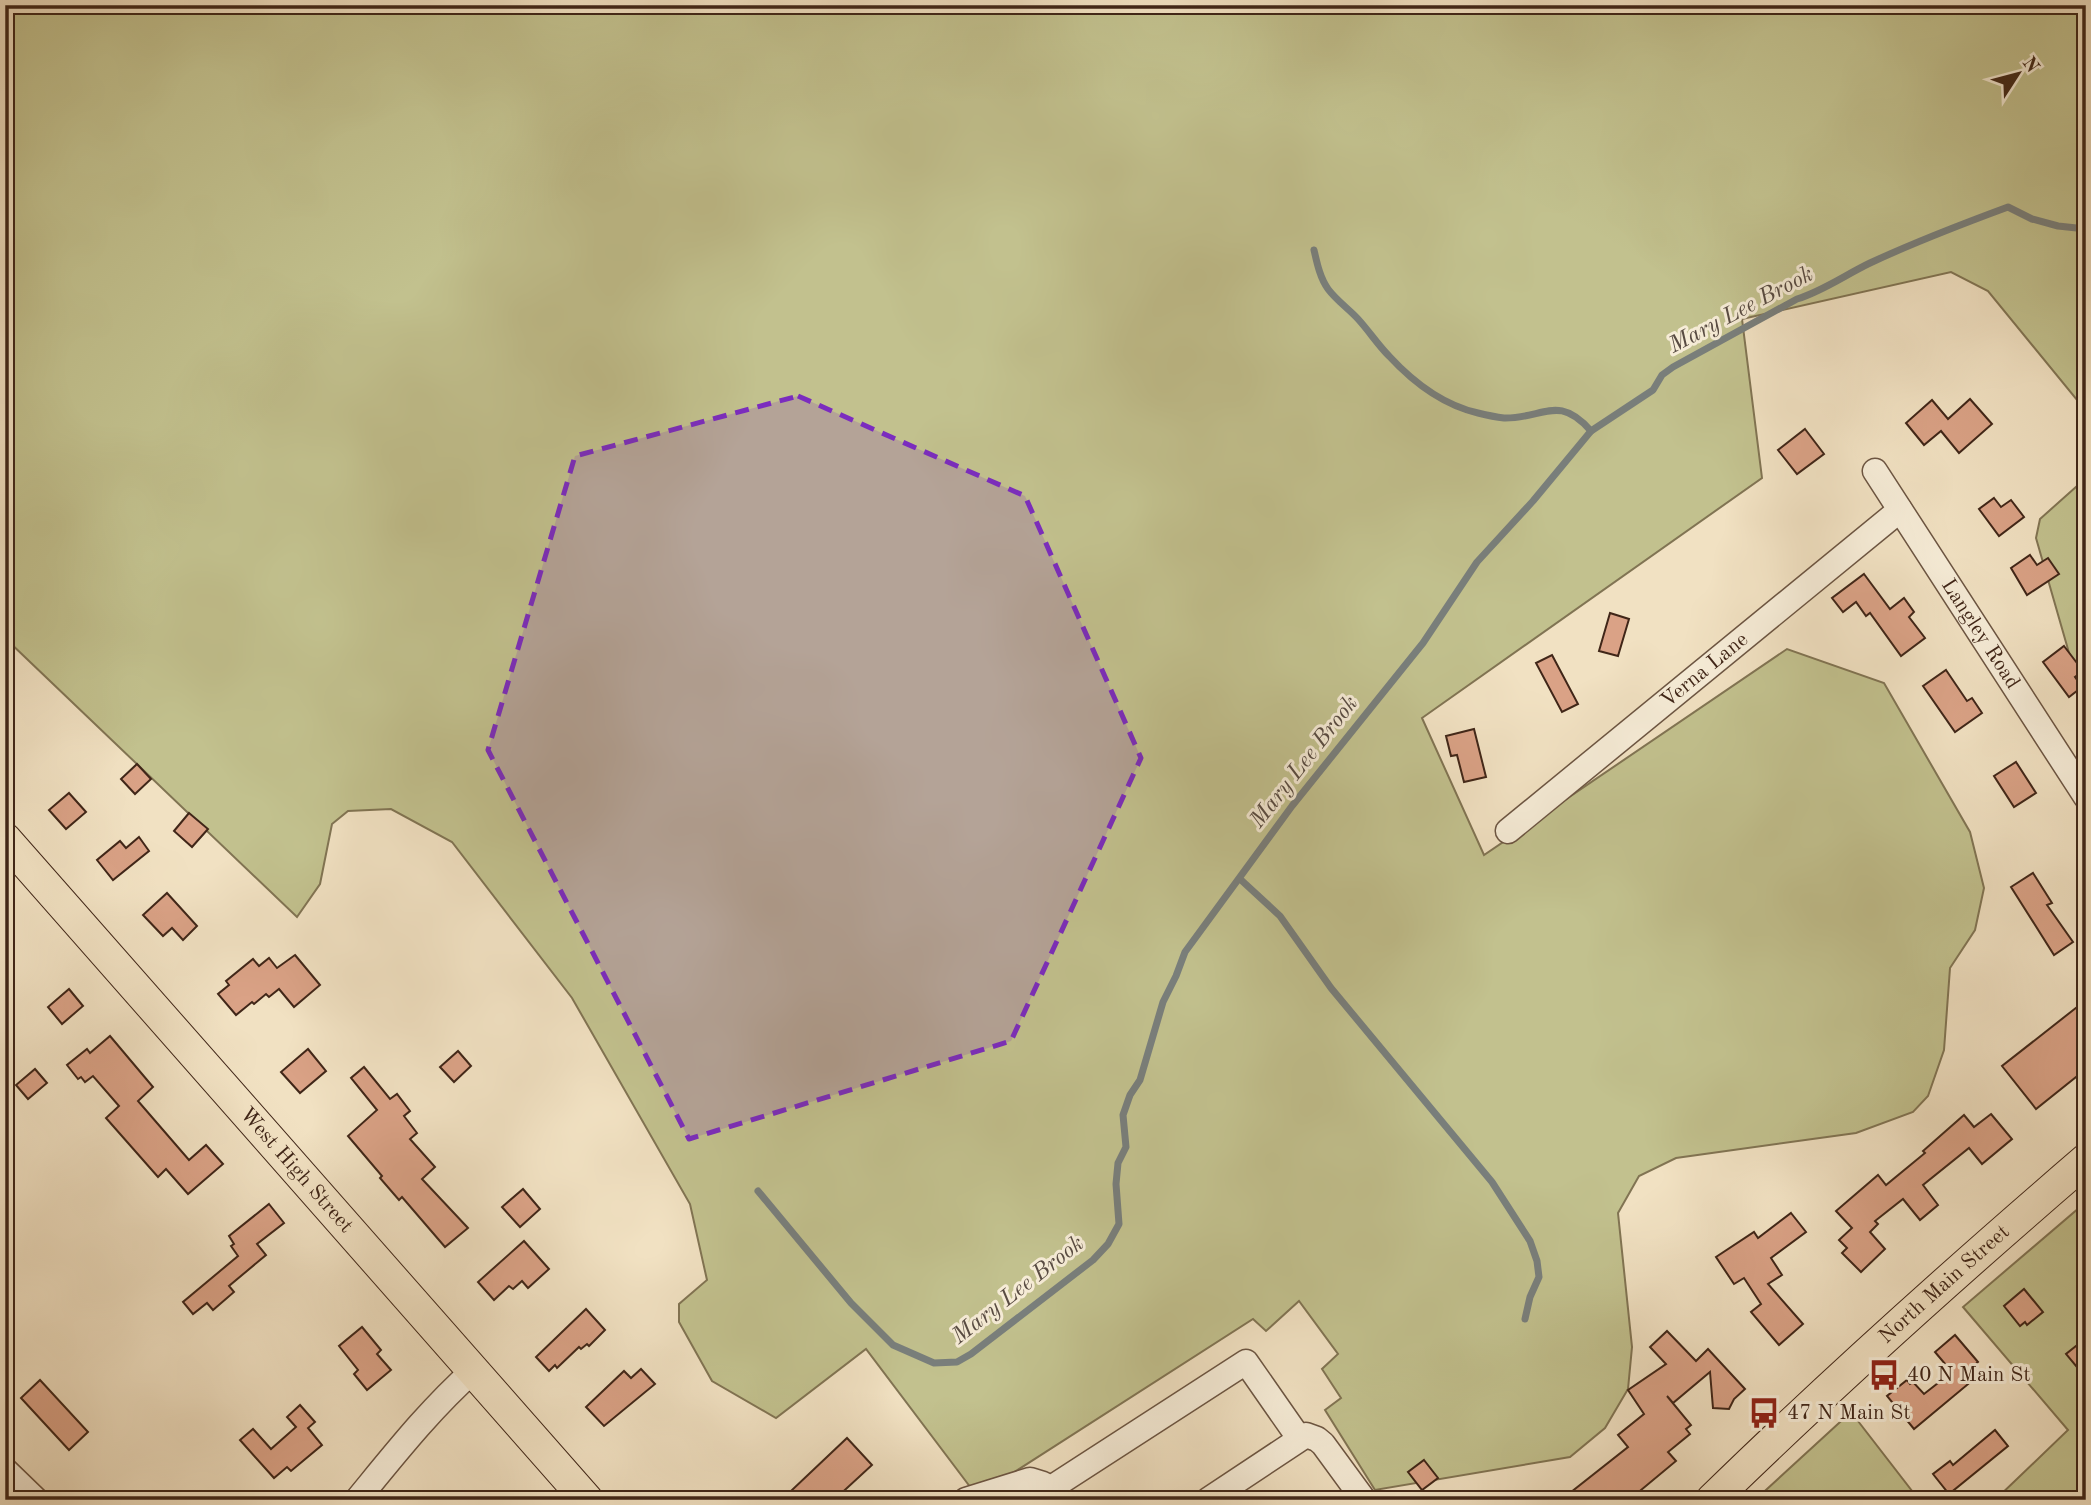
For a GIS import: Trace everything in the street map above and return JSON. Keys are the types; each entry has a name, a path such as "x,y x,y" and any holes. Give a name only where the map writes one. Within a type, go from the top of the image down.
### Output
{"main road":[{"name":"West High Street","path":"5,839 587,1500"},
{"name":"North Main Street","path":"1712,1500 1974,1256 2086,1160"}],"street":[{"name":"Langley Road","path":"1875,471 2086,797"},
{"name":"Verna Lane","path":"1508,831 1900,510"},
{"path":"966,1500 1030,1480 1043,1484 1051,1495 1246,1362 1299,1438"},
{"path":"357,1500 446,1395 474,1370"},
{"path":"1208,1500 1306,1435 1317,1438 1364,1500"},
{"path":"5,1470 36,1500"}],"highlighted area":[{"path":"798,396 1025,496 1141,758 1011,1041 689,1139 488,750 575,456"}],"shaded area":[{"path":"5,5 2086,5 2086,411 1988,291 1951,272 1742,319 1762,478 1422,718 1484,855 1787,649 1884,683 1970,832 1984,888 1975,930 1950,968 1944,1050 1928,1096 1913,1112 1856,1133 1676,1158 1639,1176 1618,1213 1632,1347 1628,1389 1605,1428 1570,1457 1375,1490 1325,1410 1341,1398 1322,1369 1338,1354 1299,1301 1266,1331 1253,1319 977,1496 866,1349 776,1418 712,1381 679,1322 679,1304 707,1280 690,1204 572,998 452,842 391,809 348,811 332,824 320,884 297,917 5,638"},
{"path":"2086,478 2086,712 2036,538 2040,519"},
{"path":"2086,1202 2086,1500 1995,1500 2068,1430 1963,1307"},
{"path":"1851,1412 1919,1500 1755,1500"}],"building":[{"path":"1970,399 1992,424 1959,453 1941,431 1924,445 1906,423 1932,400 1948,419"},
{"path":"1805,429 1824,454 1797,474 1778,450"},
{"path":"1994,498 2001,507 2011,500 2024,517 1999,536 1979,509"},
{"path":"2030,555 2037,565 2048,558 2059,574 2027,595 2011,568"},
{"path":"1864,574 1890,609 1904,598 1914,612 1909,617 1925,638 1901,656 1870,613 1866,616 1856,602 1843,612 1832,598"},
{"path":"1610,613 1629,619 1618,656 1599,651"},
{"path":"2064,646 2083,671 2075,677 2082,687 2069,697 2043,662"},
{"path":"1552,655 1578,704 1562,712 1536,663"},
{"path":"1946,670 1967,701 1972,698 1982,713 1955,732 1923,686"},
{"path":"1474,729 1486,777 1464,782 1457,755 1451,756 1446,736"},
{"path":"2016,762 2036,793 2014,807 1994,776"},
{"path":"137,764 151,779 135,794 121,779"},
{"path":"69,793 86,812 66,829 49,810"},
{"path":"189,813 208,829 192,847 174,831"},
{"path":"139,837 149,851 113,880 97,860 120,841 126,848"},
{"path":"2033,873 2052,903 2047,905 2073,942 2054,955 2011,887"},
{"path":"167,893 197,926 183,940 172,928 163,936 143,915"},
{"path":"295,955 320,985 294,1007 279,989 269,997 266,994 254,1004 252,1002 236,1015 218,994 229,985 226,981 253,959 259,966 269,958 277,968"},
{"path":"69,989 83,1006 62,1024 48,1007"},
{"path":"2086,1000 2086,1069 2036,1109 2002,1066"},
{"path":"110,1036 153,1087 138,1101 189,1160 206,1145 223,1164 188,1194 166,1169 158,1177 106,1118 119,1106 93,1076 85,1082 81,1077 78,1079 67,1065 87,1049 90,1053"},
{"path":"308,1049 326,1071 300,1093 281,1072"},
{"path":"458,1051 471,1066 454,1082 440,1067"},
{"path":"364,1067 390,1099 397,1094 410,1111 404,1116 417,1133 410,1139 435,1167 422,1179 468,1228 445,1247 402,1197 399,1200 348,1136 377,1110 351,1078"},
{"path":"35,1069 47,1083 28,1099 16,1085"},
{"path":"1991,1114 2012,1139 1982,1164 1969,1148 1923,1185 1938,1205 1920,1220 1903,1199 1875,1221 1878,1224 1870,1232 1885,1249 1861,1272 1842,1253 1847,1248 1839,1240 1852,1228 1836,1211 1878,1175 1886,1185 1925,1153 1923,1151 1964,1115 1974,1127"},
{"path":"523,1189 540,1209 520,1227 502,1207"},
{"path":"269,1204 284,1223 257,1244 266,1255 229,1286 234,1292 213,1310 207,1303 193,1314 183,1302 238,1256 231,1246 234,1244 229,1236"},
{"path":"1791,1213 1806,1232 1771,1258 1782,1275 1768,1284 1803,1324 1779,1345 1751,1312 1761,1304 1744,1278 1734,1284 1716,1257 1754,1232 1758,1238"},
{"path":"524,1241 549,1269 528,1288 522,1281 513,1289 509,1286 494,1300 478,1282"},
{"path":"2024,1289 2043,1312 2027,1325 2025,1322 2020,1326 2004,1306"},
{"path":"586,1309 605,1330 589,1346 587,1344 581,1349 579,1347 557,1368 555,1365 549,1371 536,1357"},
{"path":"362,1327 381,1350 377,1354 391,1370 367,1390 354,1374 358,1370 339,1346"},
{"path":"1667,1331 1696,1361 1708,1349 1745,1389 1734,1399 1729,1409 1713,1408 1710,1372 1673,1403 1667,1396 1691,1425 1686,1429 1690,1434 1668,1452 1676,1461 1629,1500 1561,1500 1628,1447 1618,1435 1644,1414 1628,1390 1666,1364 1650,1347"},
{"path":"1955,1335 1978,1362 1972,1367 1979,1375 1914,1429 1887,1396 1907,1380 1910,1384 1913,1382 1924,1394 1952,1372 1935,1352"},
{"path":"2086,1338 2086,1378 2066,1354"},
{"path":"641,1369 655,1384 604,1426 586,1407 624,1371 631,1378"},
{"path":"40,1380 88,1432 69,1450 21,1398"},
{"path":"300,1405 315,1422 308,1428 322,1445 291,1471 287,1467 274,1478 240,1440 253,1429 271,1449 296,1427 287,1417"},
{"path":"1995,1430 2008,1446 1949,1494 1933,1474 1950,1461 1953,1465"},
{"path":"847,1438 872,1465 834,1500 801,1500 792,1490"},
{"path":"1424,1460 1438,1478 1422,1490 1408,1472"}],"waterway":[{"name":"Mary Lee Brook","path":"758,1191 851,1303 893,1345 934,1363 957,1362 971,1354 1093,1260 1108,1244 1119,1224 1116,1184 1118,1163 1126,1147 1123,1115 1130,1095 1140,1080 1163,1002 1185,952 1292,806 1423,643 1477,562 1533,501 1591,431 1653,390 1662,375 1673,367 1797,299 1921,241 2008,207 2032,219 2058,226 2086,229"},
{"path":"1314,250 1325,285 1398,366 1429,391 1465,409 1501,418 1559,410 1569,413 1591,431"},
{"path":"1240,879 1280,916 1331,988 1492,1182 1530,1241 1537,1261 1539,1277 1530,1297 1525,1319"}],"place":[{"name":"40 N Main St","path":"1884,1375"},
{"name":"47 N Main St","path":"1764,1413"}]}
